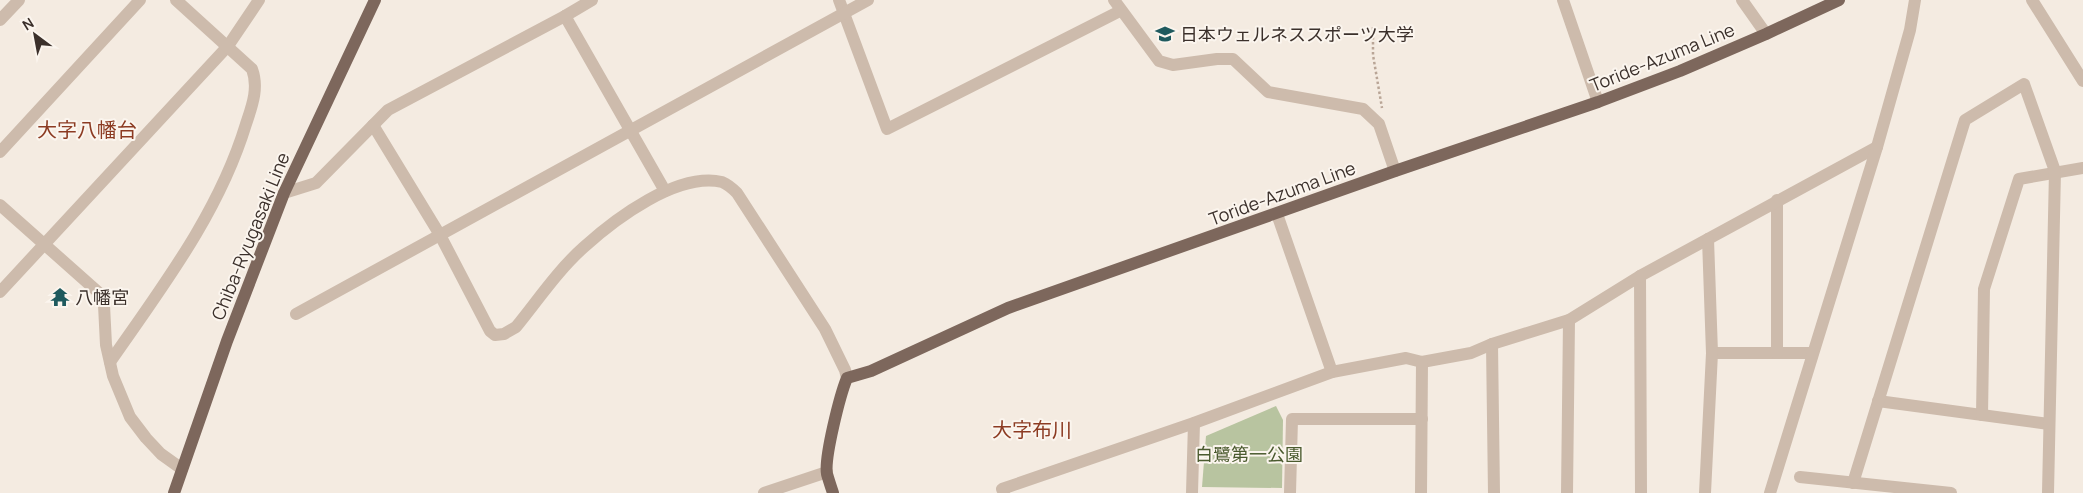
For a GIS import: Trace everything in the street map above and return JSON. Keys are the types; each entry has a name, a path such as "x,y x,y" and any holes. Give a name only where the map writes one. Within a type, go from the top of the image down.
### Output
{"main road":[{"name":"Chiba-Ryugasaki Line","path":"174,493 227,341 284,193 375,0"},
{"name":"Toride-Azuma Line","path":"847,378 872,371 1008,308 1395,171 1598,102 1680,71 1839,0"},
{"path":"833,493 827,472 832,436 847,378"}],"street":[{"path":"0,20 19,0"},
{"path":"0,152 140,0"},
{"path":"110,362 171,274 209,212 236,156 251,107 256,81 252,69 176,0"},
{"path":"0,292 228,46 260,0"},
{"path":"284,193 316,183 388,110 592,0"},
{"path":"839,0 887,129 1117,5 1159,61 1173,66 1217,59 1233,59 1268,92 1363,109 1379,124 1395,171"},
{"path":"296,314 868,0"},
{"path":"1563,0 1598,102"},
{"path":"1742,0 1766,34"},
{"path":"1770,493 1877,147 1910,30 1915,0"},
{"path":"2032,0 2083,81"},
{"path":"565,16 665,190"},
{"path":"1853,483 1965,120 2024,84 2055,171 2048,493"},
{"path":"374,125 440,235 490,331 495,335 504,334 516,326 583,248 620,218 665,190 704,180 724,183 738,193 825,329 847,378"},
{"path":"1004,493 1002,489 1194,423 1332,372 1406,358 1422,362 1471,353 1492,344 1569,320 1640,276 1877,147"},
{"path":"1982,415 1984,289 2018,179 2055,171 2083,168"},
{"path":"1777,200 1777,353"},
{"path":"0,204 98,292 104,306 106,345 110,362 130,417 161,454 182,469"},
{"path":"1277,214 1332,372"},
{"path":"1705,493 1712,354 1708,239"},
{"path":"1640,276 1641,493"},
{"path":"1567,493 1569,320"},
{"path":"1492,344 1494,493"},
{"path":"1712,354 1812,353"},
{"path":"1422,362 1422,493"},
{"path":"1878,401 2049,424"},
{"path":"1290,493 1292,419 1422,419"},
{"path":"1192,493 1194,423"},
{"path":"764,493 827,472"},
{"path":"1800,477 1951,493"}],"path":[{"path":"1373,27 1373,55 1383,112"}],"green space":[{"name":"白鷺第一公園","path":"1276,406 1283,420 1282,488 1202,487 1206,436"}],"place":[{"name":"日本ウェルネススポーツ大学","path":"1165,34"},
{"name":"八幡宮","path":"60,297"}],"district":[{"name":"大字八幡台","path":"87,129"},
{"name":"大字布川","path":"1032,429"}]}
